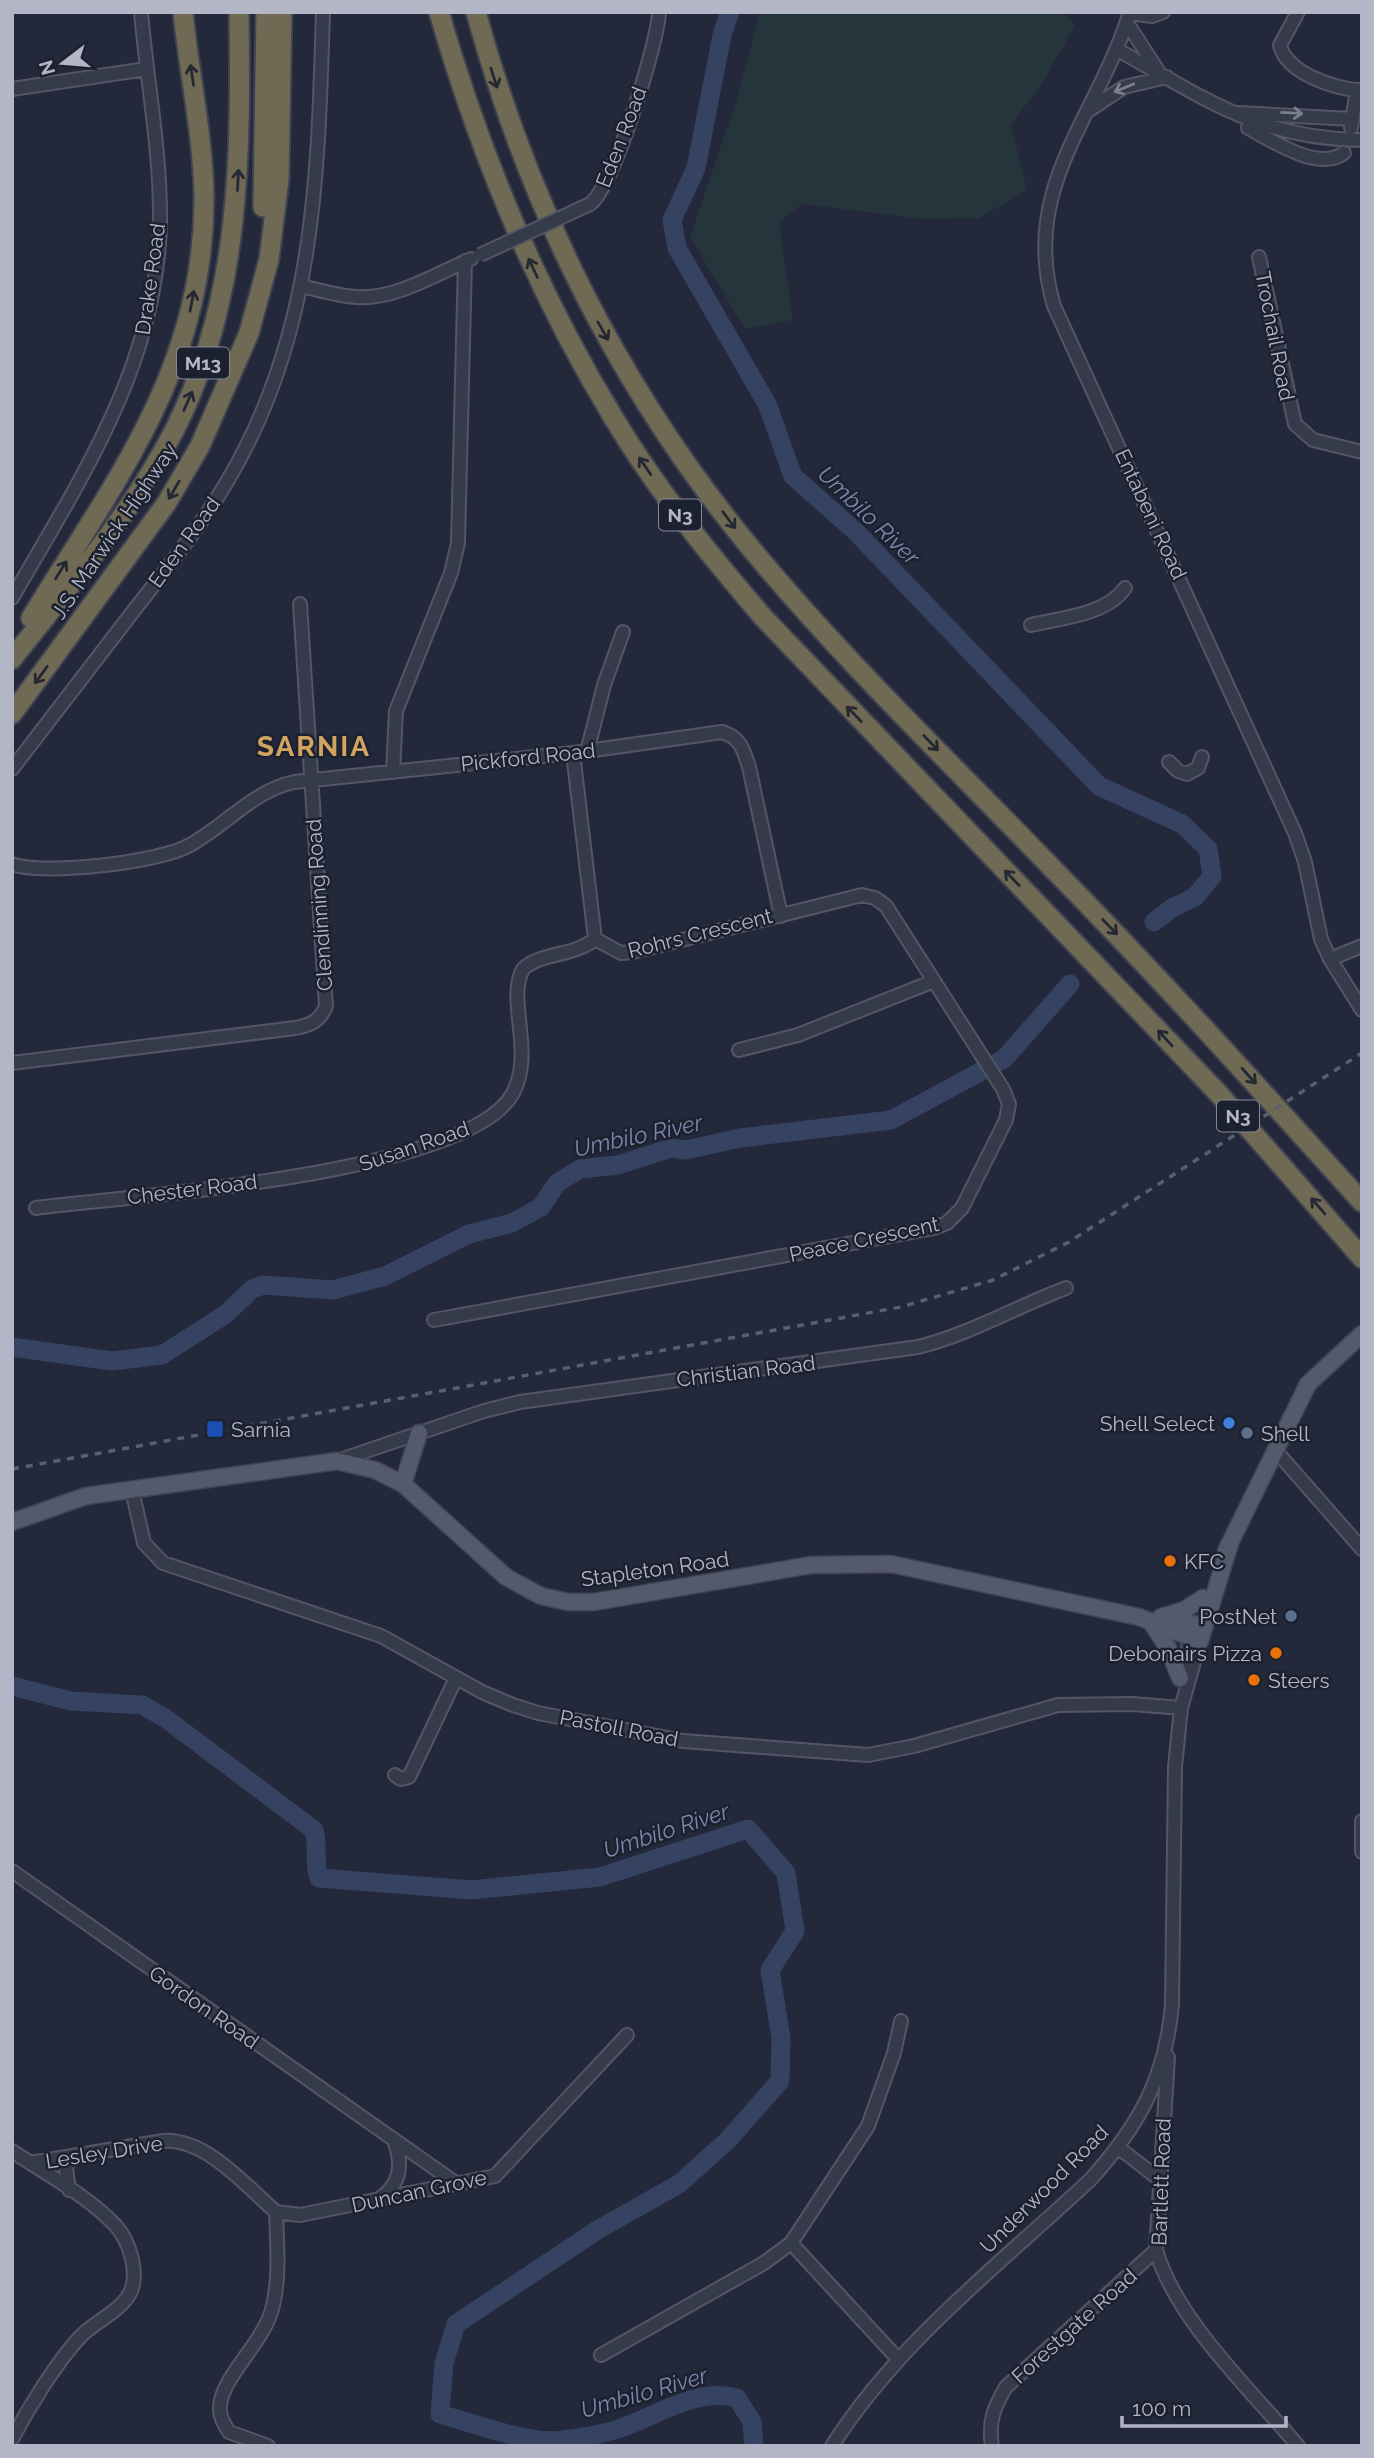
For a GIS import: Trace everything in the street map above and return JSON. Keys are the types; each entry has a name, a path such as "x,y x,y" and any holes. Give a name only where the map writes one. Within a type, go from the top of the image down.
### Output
{"highway":[{"path":"12,649 129,462 157,410 185,334 198,264 204,198 198,116 183,12"},
{"name":"M13","path":"12,659 135,498 175,430 206,355 227,273 237,194 240,127 239,12"},
{"name":"M13","path":"234,363 265,194 266,12"},
{"path":"234,363 249,334 272,236 279,180 282,12"},
{"name":"N3","path":"439,12 459,81 496,183 531,265 614,418 657,484 707,551 763,617 1218,1093 1362,1258"},
{"name":"N3","path":"476,12 493,74 525,167 559,246 636,387 690,469 791,596 1136,954 1362,1202"},
{"name":"J.S. Marwick Highway","path":"12,714 166,503 200,446 234,363"}],"main road":[{"name":"Underwood Road","path":"1197,1632 1203,1598 1308,1384 1357,1338"},
{"path":"402,1484 419,1433"},
{"name":"Stapleton Road","path":"12,1522 86,1496 337,1461 375,1469 402,1484 506,1577 533,1593 560,1600 594,1602 811,1565 891,1564 1197,1632"},
{"name":"Underwood Road","path":"1197,1632 1230,1544"},
{"path":"1180,1678 1168,1648 1148,1619 1184,1610 1203,1598"}],"street":[{"name":"Drake Road","path":"12,598 122,399 149,314 160,224 158,170 141,12"},
{"name":"Eden Road","path":"12,769 191,537 228,480 270,390 301,286 316,191 323,12"},
{"name":"Eden Road","path":"301,286 355,297 372,297 408,287 590,204 599,196 612,168 652,53 660,12"},
{"path":"1163,12 1152,16 1129,16 1163,75"},
{"path":"1230,113 1273,112 1352,123 1359,90 1330,83 1287,61 1280,46 1298,12"},
{"name":"Entabeni Road","path":"1129,16 1051,196 1044,239 1046,279 1054,306 1295,833 1330,959 1362,1010"},
{"path":"1115,48 1230,113 1294,135 1362,140"},
{"path":"12,89 146,69"},
{"path":"1087,111 1124,87 1163,75"},
{"path":"1230,113 1244,125 1270,140 1307,155 1325,160 1344,153"},
{"name":"Trochail Road","path":"1259,257 1295,424 1313,440 1362,452"},
{"path":"393,772 396,711 456,552 461,508 460,368 465,261"},
{"path":"1031,625 1099,608 1120,596 1125,588"},
{"name":"Clendinning Road","path":"12,1063 295,1028 317,1020 326,1006 300,604"},
{"path":"580,752 623,632"},
{"name":"Pickford Road","path":"12,864 52,870 173,853 206,835 274,788 310,780 580,752 709,732 733,736 741,744"},
{"name":"Rohrs Crescent","path":"580,752 595,939 621,953 781,916 741,744"},
{"path":"1170,762 1178,771 1187,774 1198,768 1202,757"},
{"name":"Peace Crescent","path":"434,1320 934,1228 947,1223 962,1208 1006,1120 1009,1104 1003,1089 886,906 875,898 862,895 781,916"},
{"name":"Susan Road","path":"347,1168 402,1154 467,1130 502,1108 512,1094 522,1068 519,976 528,964 571,953 595,939"},
{"path":"1330,959 1362,946"},
{"path":"739,1049 798,1035 934,981"},
{"name":"Chester Road","path":"36,1208 202,1189 347,1168"},
{"name":"Christian Road","path":"337,1461 484,1410 547,1397 918,1347 959,1336 1024,1304 1066,1288"},
{"path":"1276,1451 1362,1549"},
{"name":"Pastoll Road","path":"132,1490 144,1543 163,1563 361,1629 482,1692 538,1713 673,1739 868,1755 914,1746 1058,1705 1181,1704"},
{"name":"Underwood Road","path":"832,2446 849,2419 898,2358 1090,2180 1119,2148 1139,2119 1169,2039 1172,2004 1174,1804 1181,1704 1180,1678 1197,1632"},
{"name":"Underwood Road","path":"1181,1704 1197,1632"},
{"path":"395,1775 401,1779 409,1777 456,1678"},
{"path":"1362,1821 1362,1852"},
{"name":"Gordon Road","path":"12,1871 457,2185"},
{"path":"601,2355 764,2263 791,2243 868,2126 894,2053 901,2021"},
{"name":"Duncan Grove","path":"276,2213 300,2215 495,2176 627,2035"},
{"name":"Bartlett Road","path":"1169,2039 1156,2250 1161,2269 1179,2301 1298,2446"},
{"name":"Lesley Drive","path":"12,2151 30,2163 163,2141 188,2144 210,2156 276,2213"},
{"path":"376,2201 393,2186 399,2176 401,2166 395,2143"},
{"path":"1119,2148 1159,2179"},
{"path":"69,2190 65,2177 72,2156"},
{"path":"12,2439 16,2424 79,2337 120,2305 131,2292 134,2279 133,2263 118,2228 30,2163"},
{"path":"268,2446 229,2432 221,2416 220,2405 226,2389 271,2315 276,2284 276,2213"},
{"path":"791,2243 898,2358"},
{"name":"Forestgate Road","path":"992,2446 990,2433 993,2409 1006,2387 1156,2250"}],"shaded area":[{"path":"760,12 1064,12 1075,26 1042,83 1011,125 1027,190 979,218 923,219 802,204 779,222 793,320 745,329 690,237 737,99"}],"waterway":[{"name":"Umbilo River","path":"730,12 722,35 696,168 672,220 677,248 767,404 793,476 856,532 1099,786 1182,824 1208,849 1212,876 1195,897 1172,908 1154,922"},
{"name":"Umbilo River","path":"12,1347 112,1361 162,1355 226,1314 252,1289 263,1285 333,1290 385,1276 469,1234 512,1223 541,1207 557,1183 580,1169 618,1165 671,1148 686,1150 740,1138 891,1120 1004,1059 1070,984"},
{"name":"Umbilo River","path":"12,1686 71,1701 142,1705 165,1718 314,1830 319,1878 472,1890 600,1877 748,1829 786,1873 795,1931 770,1970 781,2038 780,2081 728,2140 679,2184 599,2229 456,2324 444,2363 440,2414 484,2428 549,2441 615,2430 675,2405 706,2396 722,2395 737,2398 752,2422 754,2446"}],"railway":[{"path":"12,1469 901,1307 993,1280 1069,1242 1362,1053"}],"place":[{"name":"Shell Select","path":"1229,1423"},
{"name":"Sarnia","path":"215,1429"},
{"name":"Shell","path":"1247,1433"},
{"name":"KFC","path":"1170,1561"},
{"name":"PostNet","path":"1291,1616"},
{"name":"Debonairs Pizza","path":"1276,1653"},
{"name":"Steers","path":"1254,1680"}],"district":[{"name":"SARNIA","path":"314,746"}]}
